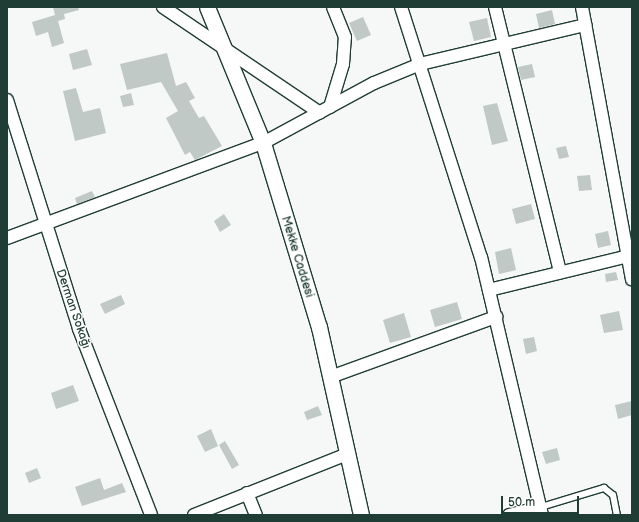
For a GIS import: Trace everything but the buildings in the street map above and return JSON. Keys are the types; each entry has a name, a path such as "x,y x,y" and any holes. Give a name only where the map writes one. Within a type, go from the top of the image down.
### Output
{"street":[{"path":"163,7 220,45 325,110"},
{"name":"Mekke Caddesi","path":"207,7 220,45 263,143 319,328 361,515"},
{"path":"325,110 343,64 345,37 333,7"},
{"path":"401,7 420,64 489,290 541,511 509,515"},
{"path":"495,7 560,272"},
{"path":"582,7 632,279"},
{"path":"7,238 263,143 325,110 420,64 504,43 586,25"},
{"name":"Derman Sokağı","path":"7,100 44,225 79,329 151,515"},
{"path":"489,290 628,256"},
{"path":"330,377 496,317"},
{"path":"194,515 347,454"},
{"path":"247,493 256,515"}],"lane":[{"path":"541,511 604,488 613,495 617,515"}]}
